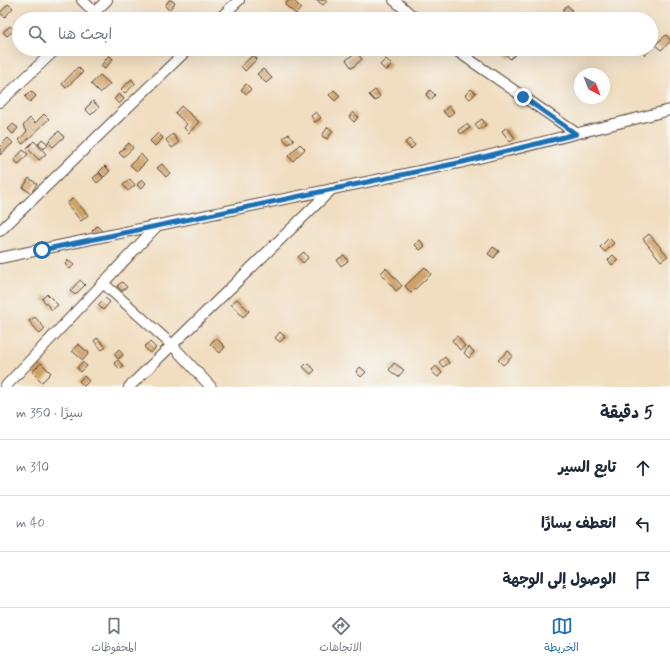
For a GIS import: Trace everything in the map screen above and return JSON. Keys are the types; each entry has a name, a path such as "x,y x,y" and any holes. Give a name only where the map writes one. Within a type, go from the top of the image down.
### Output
{"street":[{"path":"82,0 90,12"},
{"path":"96,12 107,0"},
{"path":"394,0 408,12"},
{"path":"224,12 232,2"},
{"path":"0,102 49,56"},
{"path":"0,231 181,56"},
{"path":"464,56 576,134"},
{"path":"0,258 463,162 670,110"},
{"path":"129,387 332,190"},
{"path":"5,387 157,226"},
{"path":"103,283 172,345 211,387"}],"building":[{"path":"169,0 175,3 169,10 165,6"},
{"path":"289,0 293,0 301,8 298,12 294,12 285,5"},
{"path":"316,0 326,0 327,1 323,5"},
{"path":"8,4 13,8 5,17 0,13"},
{"path":"567,5 572,10 570,12 565,12 563,10"},
{"path":"10,26 12,28 12,32 7,36 3,32"},
{"path":"666,35 670,39 670,42 661,50 658,48 658,42"},
{"path":"108,56 113,59 105,69 101,66"},
{"path":"252,56 257,59 245,71 241,66"},
{"path":"351,56 359,56 362,59 352,68 346,60"},
{"path":"386,59 392,65 386,71 380,65"},
{"path":"78,67 83,72 66,88 62,84"},
{"path":"263,69 272,78 266,83 257,74"},
{"path":"100,75 110,84 100,93 91,84"},
{"path":"132,79 135,84 125,93 121,89"},
{"path":"246,84 251,89 247,94 241,90"},
{"path":"471,89 476,93 470,99 465,95"},
{"path":"334,90 340,96 335,101 329,95"},
{"path":"375,90 380,96 375,101 369,95"},
{"path":"430,90 435,95 431,100 426,95"},
{"path":"31,91 36,96 30,102 25,97"},
{"path":"119,94 124,99 119,104 114,99"},
{"path":"93,101 99,107 91,115 85,109"},
{"path":"181,106 199,122 189,133 184,128 187,124 175,113"},
{"path":"449,106 454,112 448,117 443,111"},
{"path":"316,112 321,118 315,122 311,116"},
{"path":"353,112 358,117 354,122 349,117"},
{"path":"44,114 49,119 23,144 19,140 27,131 23,126 30,118 35,123"},
{"path":"482,119 486,125 479,130 475,124"},
{"path":"13,124 18,128 13,134 8,129"},
{"path":"467,124 470,128 461,134 458,130"},
{"path":"328,127 333,131 327,139 322,136"},
{"path":"507,127 515,138 510,142 502,131"},
{"path":"59,131 64,137 53,147 48,142"},
{"path":"158,133 163,138 155,146 150,141"},
{"path":"173,134 179,143 172,148 166,140"},
{"path":"289,134 294,140 288,144 283,138"},
{"path":"8,138 13,143 0,155 0,146"},
{"path":"42,139 48,144 44,149 38,144"},
{"path":"409,139 415,145 411,149 405,143"},
{"path":"34,141 46,154 39,160 27,148"},
{"path":"129,143 133,148 123,157 119,153"},
{"path":"300,144 305,149 293,161 288,156"},
{"path":"23,150 28,154 19,164 14,160"},
{"path":"141,154 147,161 137,171 130,165"},
{"path":"162,164 170,173 166,177 157,168"},
{"path":"105,166 110,171 104,177 99,172"},
{"path":"99,173 103,178 97,183 93,178"},
{"path":"29,178 37,184 31,193 23,188"},
{"path":"130,179 135,185 128,191 123,185"},
{"path":"142,179 146,183 141,189 137,185"},
{"path":"73,198 88,215 81,221 67,204"},
{"path":"97,226 102,231 96,236 92,231"},
{"path":"649,234 668,256 661,261 643,239"},
{"path":"609,238 614,243 605,252 600,247"},
{"path":"420,240 425,246 420,250 415,245"},
{"path":"493,247 499,251 494,258 488,254"},
{"path":"304,252 308,258 303,263 298,257"},
{"path":"344,255 348,261 341,266 337,260"},
{"path":"613,255 618,260 612,265 608,260"},
{"path":"68,260 74,265 70,269 65,264"},
{"path":"425,267 431,274 411,293 405,286"},
{"path":"386,268 402,286 396,291 381,273"},
{"path":"80,280 85,285 75,295 70,291"},
{"path":"122,282 127,287 122,291 117,286"},
{"path":"47,294 58,305 52,310 42,299"},
{"path":"105,298 110,302 103,310 98,305"},
{"path":"237,299 249,311 243,317 231,304"},
{"path":"35,317 45,329 40,334 29,321"},
{"path":"280,332 285,337 280,342 275,338"},
{"path":"457,336 465,346 460,350 452,340"},
{"path":"97,338 106,347 102,350 94,341"},
{"path":"216,338 225,347 220,353 210,344"},
{"path":"150,342 156,348 150,353 144,347"},
{"path":"78,344 89,353 83,360 72,351"},
{"path":"469,347 474,352 469,358 464,353"},
{"path":"119,349 123,355 118,359 114,354"},
{"path":"508,351 513,356 503,365 498,360"},
{"path":"445,357 449,363 443,367 439,362"},
{"path":"118,360 123,366 120,369 114,363"},
{"path":"82,362 87,366 81,372 77,368"},
{"path":"41,363 51,373 42,382 32,372"},
{"path":"307,363 315,370 311,374 303,367"},
{"path":"394,363 404,370 398,377 389,370"},
{"path":"436,366 442,373 438,377 431,371"},
{"path":"360,367 366,372 361,377 356,372"},
{"path":"84,376 89,381 84,386 79,381"}],"route":[{"path":"42,250 463,162 576,134 523,97"}]}
